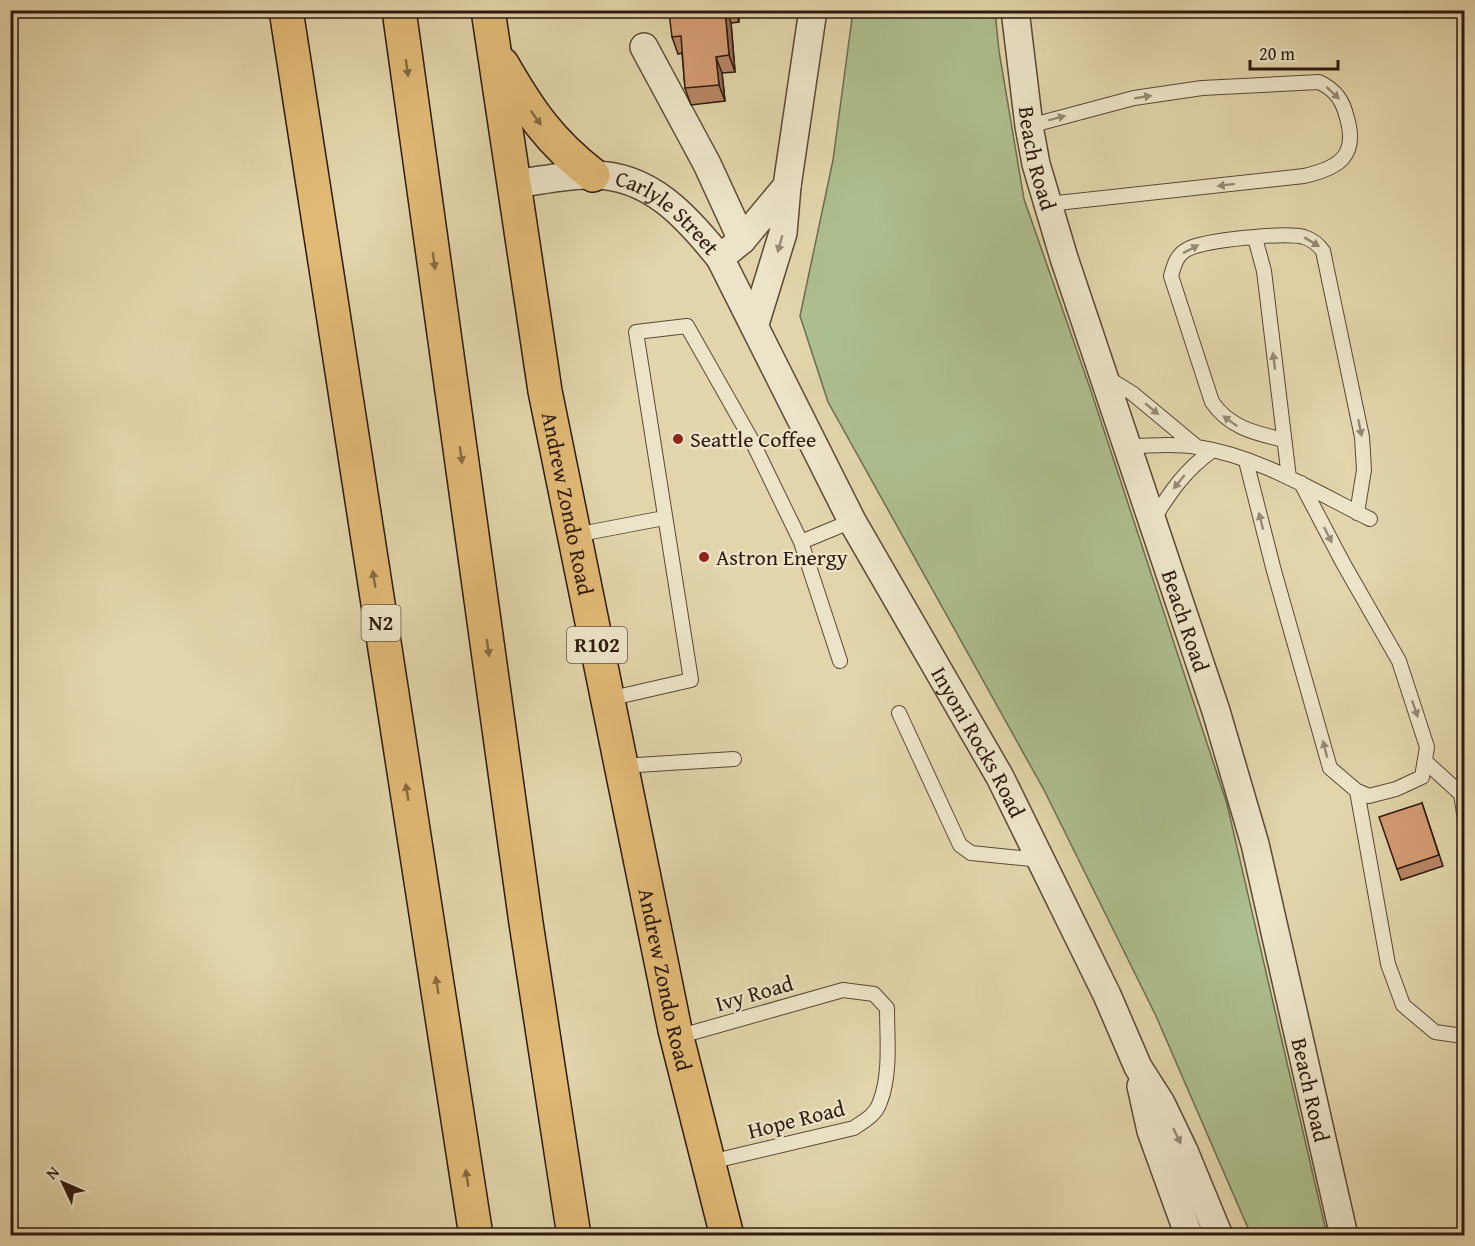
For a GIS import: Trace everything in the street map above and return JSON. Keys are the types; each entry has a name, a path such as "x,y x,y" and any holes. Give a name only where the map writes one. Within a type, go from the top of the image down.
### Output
{"main road":[{"name":"N2","path":"286,10 476,1236"},
{"path":"399,10 526,923 574,1236"},
{"name":"Andrew Zondo Road","path":"488,10 546,391 574,535 677,1038 727,1236"},
{"path":"494,50 514,85 549,136 562,151 593,174"}],"street":[{"path":"755,324 783,233 787,186 813,10"},
{"name":"Beach Road","path":"1015,10 1029,126 1048,204 1216,711 1255,844 1344,1236"},
{"path":"644,47 707,164 742,240"},
{"name":"Carlyle Street","path":"514,184 593,174 619,178 660,195 691,223 720,258 742,240 787,186"},
{"name":"Inyoni Rocks Road","path":"720,258 852,521 1000,777 1107,995 1138,1067 1161,1103 1184,1151 1219,1236"},
{"path":"1138,1067 1151,1131 1189,1236"}],"lane":[{"path":"1029,126 1157,95 1202,88 1319,82 1331,88 1341,100 1352,136 1349,150 1339,162 1326,171 1304,176 1048,204"},
{"path":"1284,440 1246,432 1216,408 1171,276 1175,261 1186,249 1204,243 1256,238 1302,237 1318,244 1323,251 1362,437 1364,470 1357,513"},
{"path":"1246,460 1274,571 1330,768 1357,791 1369,795 1396,789 1422,777 1427,747 1399,661 1295,481 1284,440 1264,271 1256,238"},
{"path":"608,699 690,680 636,332 687,326 751,439 801,542 840,661"},
{"path":"1104,376 1132,393 1197,447"},
{"path":"1128,446 1197,447 1213,450 1246,460 1295,481 1370,519"},
{"path":"1153,520 1180,479 1195,463 1213,450"},
{"path":"574,535 664,518"},
{"path":"801,542 852,521"},
{"path":"899,713 953,834 960,844 971,853 1041,860"},
{"path":"621,766 734,759"},
{"path":"1426,762 1461,794 1464,813"},
{"path":"1357,791 1388,964 1403,1005 1435,1032 1464,1036"},
{"name":"Ivy Road","path":"677,1038 843,990"},
{"name":"Hope Road","path":"710,1162 854,1128 871,1117 880,1103 885,1079 887,1008 874,994 843,990"}],"green space":[{"path":"853,11 995,11 999,51 1024,199 1091,391 1227,804 1327,1235 1251,1235 1156,1016 1044,790 828,402 800,316 833,160"}],"building":[{"path":"678,10 725,10 729,55 716,57 719,85 685,88 681,36 672,37 669,13 678,12"},
{"path":"1422,803 1439,855 1397,869 1379,817"}],"place":[{"name":"Seattle Coffee","path":"678,439"},
{"name":"Astron Energy","path":"704,557"}]}
